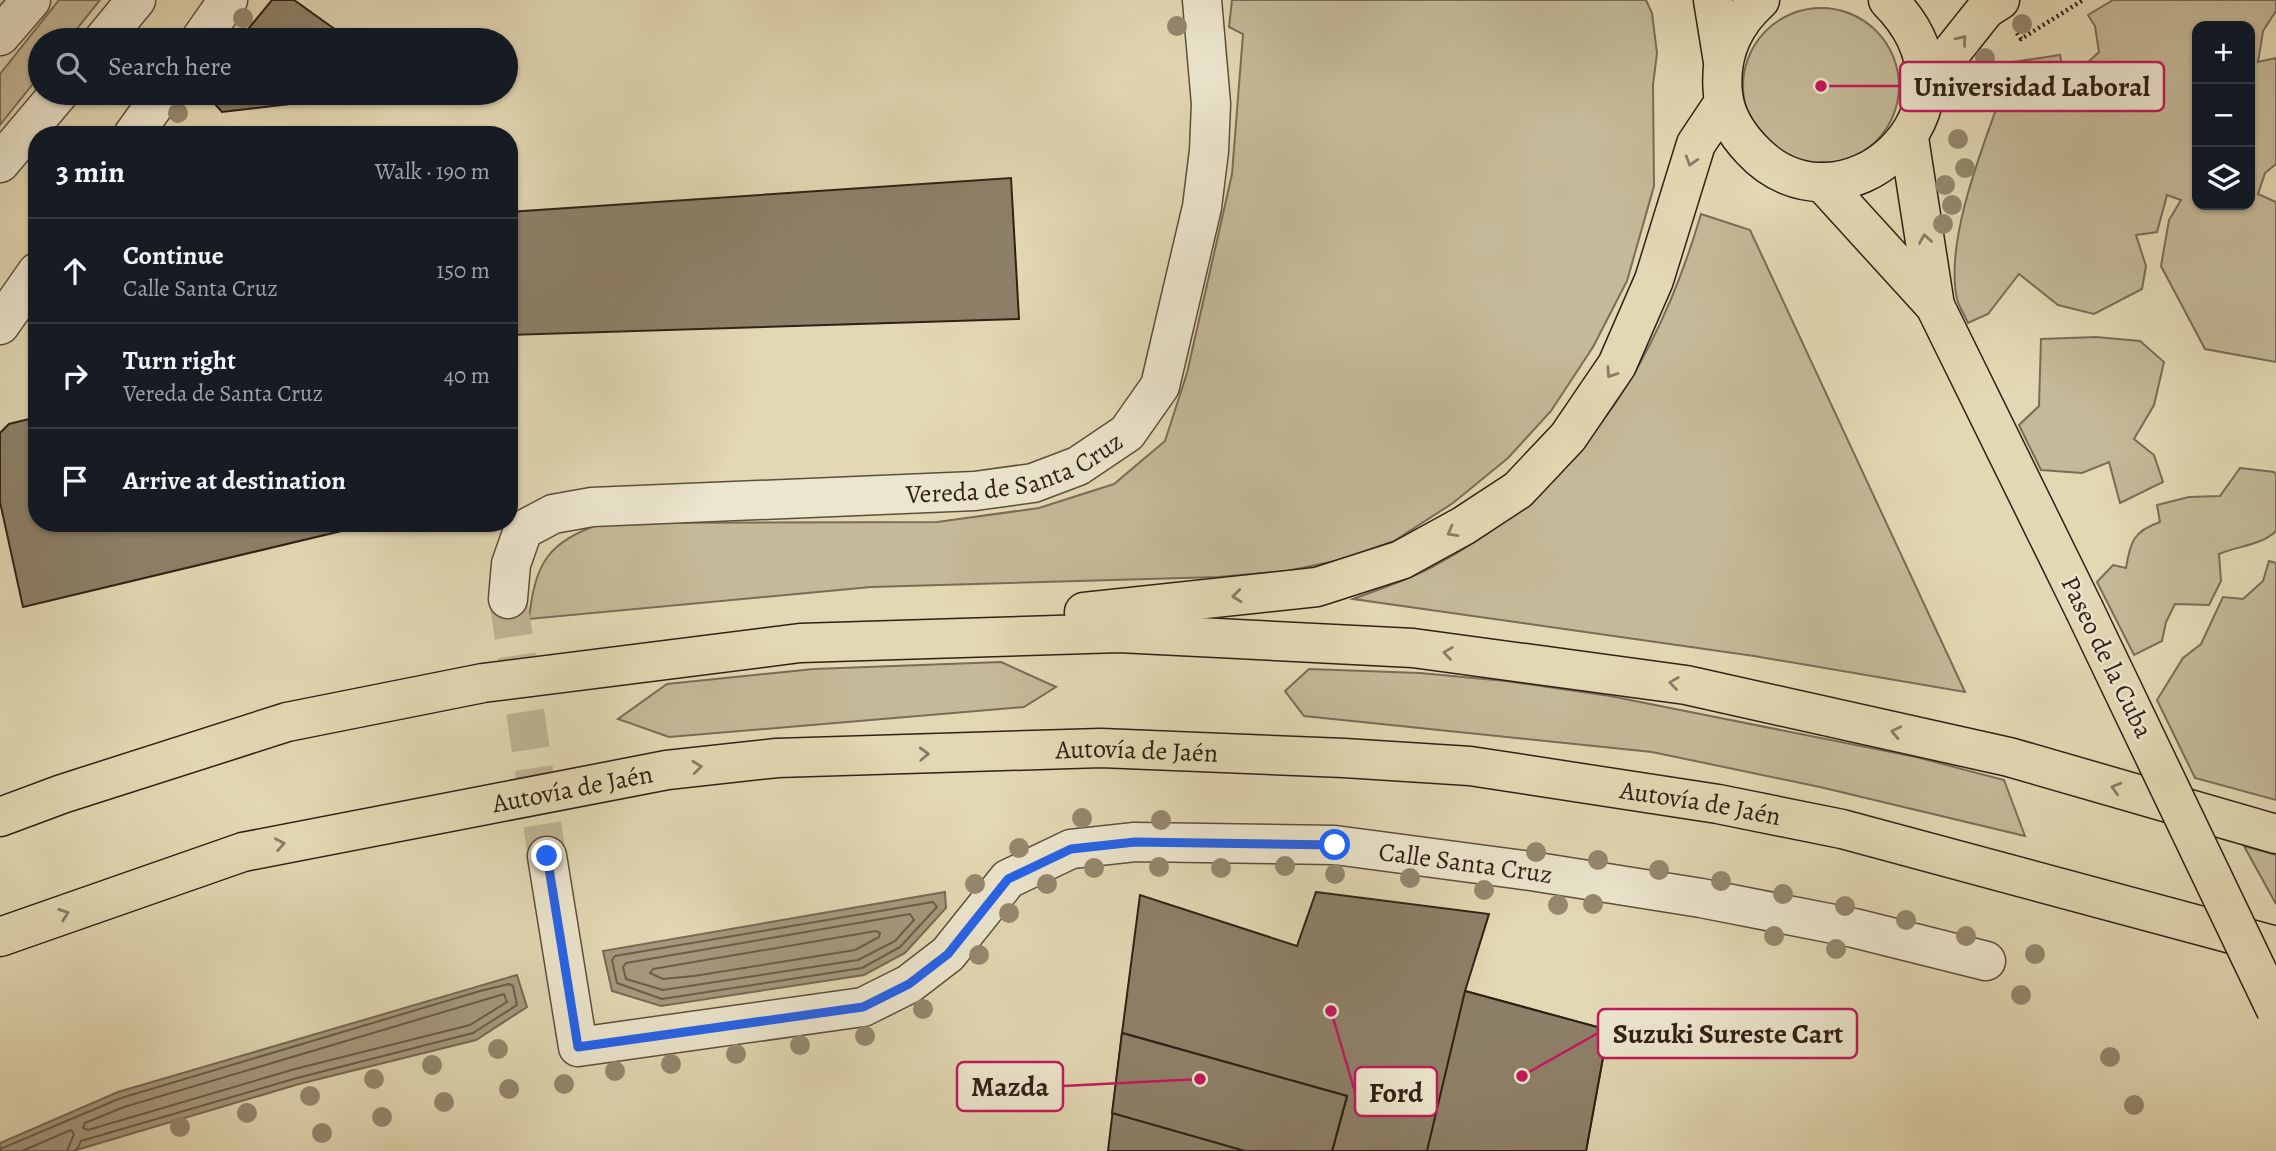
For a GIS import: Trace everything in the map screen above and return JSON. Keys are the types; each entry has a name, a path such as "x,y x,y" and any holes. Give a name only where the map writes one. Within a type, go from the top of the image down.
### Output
{"main road":[{"path":"1713,0 1723,62 1724,102 1738,135 1762,161 1791,176 1822,182 1856,177 1885,162 1909,138 1922,112 1927,83 1923,50 1908,20 1888,0"},
{"path":"1723,62 1731,36 1746,13 1760,0"},
{"path":"1927,83 1986,9 2000,0"},
{"path":"0,817 62,794 287,722 483,683 800,643 1317,587 1401,560 1462,526 1518,490 1568,437 1617,365 1654,280 1696,144 1724,102"},
{"name":"Paseo de la Cuba","path":"1909,138 1935,306"},
{"name":"Paseo de la Cuba","path":"1822,182 1935,306 2276,1010"},
{"path":"800,643 1119,633 1427,650 1686,685 2009,757 2276,834"},
{"name":"Autovía de Jaén","path":"0,937 243,852 654,772 777,758 1101,748 1470,766 1718,804 1842,829 2276,946"}],"street":[{"path":"0,36 31,0"},
{"path":"113,28 136,0"},
{"path":"208,28 228,0"},
{"name":"Vereda de Santa Cruz","path":"508,599 510,564 523,530 553,514 592,508 998,487 1033,482 1078,467 1127,433 1160,386 1202,207 1209,151 1210,104 1202,0"},
{"path":"31,126 49,105"},
{"path":"139,126 154,105"},
{"path":"0,163 28,130"},
{"path":"0,325 28,285"},
{"name":"Calle Santa Cruz","path":"547,856 578,1047 863,1007 909,984 948,954 1008,879 1071,849 1135,842 1335,845 1531,871 1714,900 1854,928 1986,961"}],"shaded area":[{"path":"59,0 100,0 78,28 37,28"},
{"path":"1232,0 1646,0 1652,13 1657,53 1653,85 1654,186 1627,281 1593,347 1551,411 1508,458 1453,503 1394,541 1340,560 1287,571 1218,577 871,587 529,619 535,583 548,557 569,538 603,523 937,522 1039,508 1114,484 1165,441 1187,373 1232,174 1243,34 1229,27"},
{"path":"2113,0 2276,0 2276,11 2263,31 2258,62 2276,58 2276,164 2265,173 2258,194 2276,202 2276,362 2205,349 2161,266 2169,220 2181,200 2167,195 2157,232 2136,235 2146,266 2142,289 2094,314 2058,305 2019,274 1988,314 1968,323 1957,299 1957,243 1972,180 2013,62 2060,55 2065,83 2099,52 2095,26 2088,15"},
{"path":"1821,8 1851,14 1876,31 1893,56 1899,86 1893,116 1876,141 1851,158 1821,164 1791,158 1766,141 1749,116 1743,86 1749,56 1766,31 1791,14"},
{"path":"28,39 28,90 0,125 0,74"},
{"path":"1701,214 1750,230 1965,692 1754,656 1353,599 1423,572 1483,536 1528,501 1569,463 1604,420 1634,373 1660,323"},
{"path":"2096,337 2140,341 2164,362 2154,405 2134,439 2154,455 2163,482 2120,503 2109,462 2082,473 2041,470 2019,425 2039,406 2041,339"},
{"path":"2240,468 2274,472 2276,475 2276,531 2257,542 2219,554 2221,581 2209,605 2175,604 2166,622 2162,641 2134,655 2097,582 2113,565 2126,568 2134,539 2144,529 2160,522 2157,505 2189,497 2220,496"},
{"path":"2269,561 2276,563 2276,800 2195,778 2157,700 2183,658 2201,644 2223,597 2243,599 2263,581"},
{"path":"1001,662 1056,687 1024,707 669,737 618,719 667,684 814,669"},
{"path":"1309,669 1420,673 1506,681 1610,696 1916,757 2004,780 2025,836 1820,787 1652,752 1304,716 1285,691"},
{"path":"2244,846 2276,855 2276,904"}],"water":[{"path":"945,892 946,908 905,953 864,975 661,1006 612,991 603,951"},
{"path":"517,975 527,1007 476,1040 299,1084 73,1151 0,1151 0,1143 118,1092"}],"building":[{"path":"272,0 294,0 333,28 249,28"},
{"path":"216,105 282,105 222,112"},
{"path":"1011,178 1019,319 518,335 518,211"},
{"path":"28,419 28,532 337,532 23,607 0,502 0,433 9,424"},
{"path":"1316,892 1489,914 1465,991 1608,1030 1586,1151 1332,1151 1347,1096 1122,1033 1140,895 1297,946"},
{"path":"1465,991 1608,1030 1586,1151 1427,1151"},
{"path":"1122,1033 1347,1096 1332,1151 1108,1151"},
{"path":"1122,1033 1347,1096 1332,1151 1245,1151 1112,1113"}],"tunnel":[{"path":"508,599 547,856"}],"place":[{"name":"Universidad Laboral","path":"1821,86"},
{"name":"Ford","path":"1331,1011"},
{"name":"Suzuki Sureste Cart","path":"1522,1076"},
{"name":"Mazda","path":"1200,1079"}],"route":[{"path":"547,856 578,1047 863,1007 909,984 948,954 1008,879 1071,849 1135,842 1335,845"}]}
